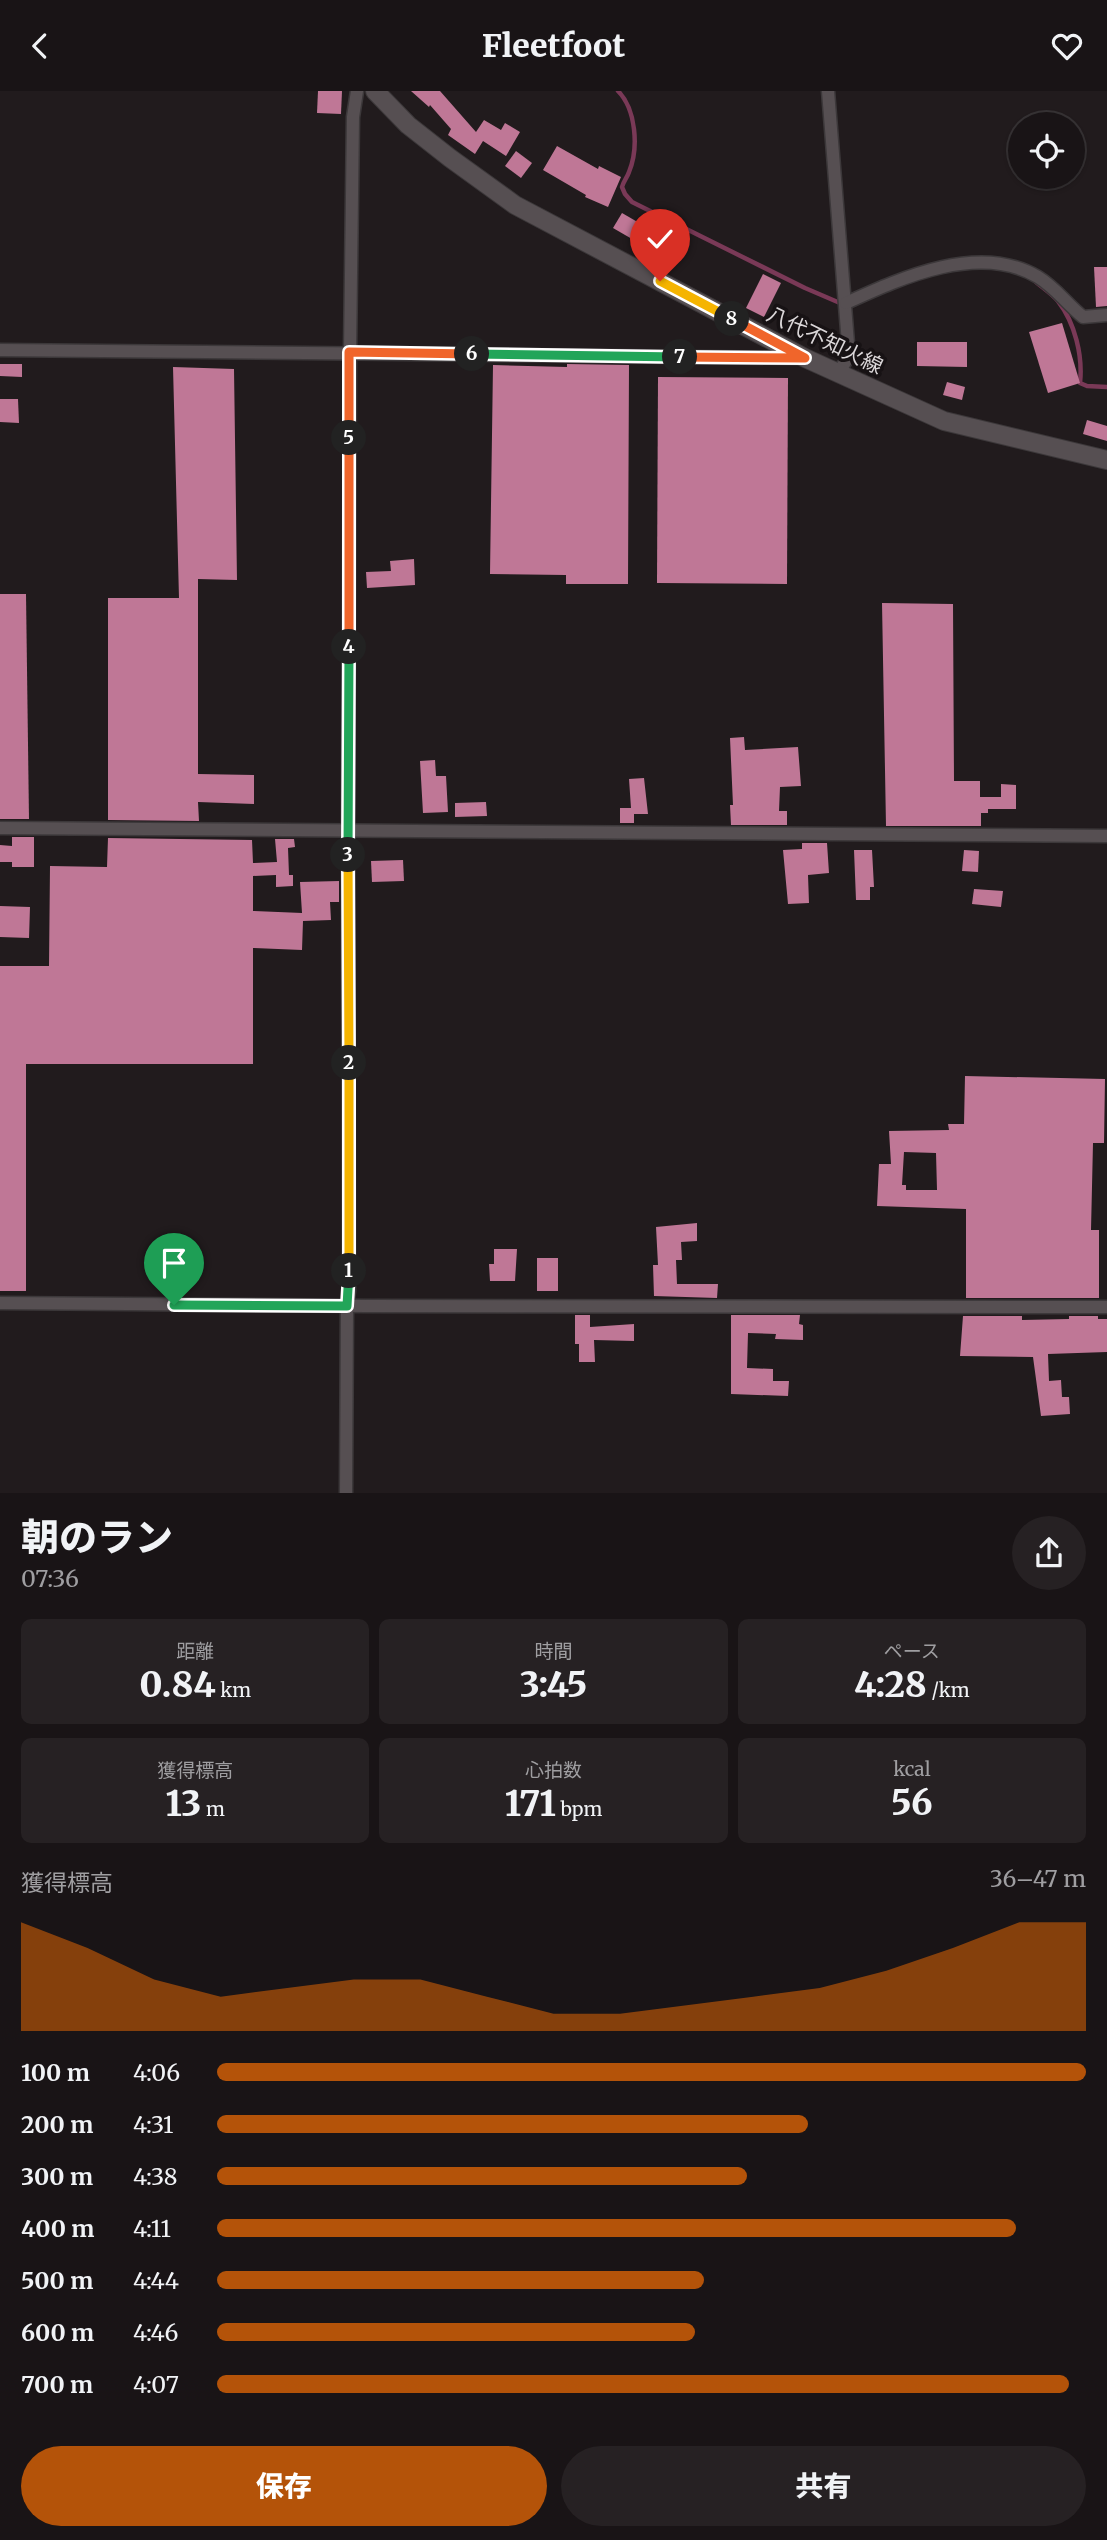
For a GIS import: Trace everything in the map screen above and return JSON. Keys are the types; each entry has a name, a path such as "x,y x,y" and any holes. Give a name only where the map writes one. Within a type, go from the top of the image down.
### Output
{"main road":[{"name":"八代不知火線","path":"374,91 408,125 515,205 805,358 944,421 1107,460"}],"street":[{"path":"828,91 849,356 839,372"},
{"path":"346,1493 349,1291 349,352 353,117 356,92"},
{"path":"846,303 883,286 934,269 960,264 998,264 1021,269 1038,277 1083,317 1107,315"},
{"path":"0,350 805,358"},
{"path":"0,828 1107,836"},
{"path":"0,1303 1107,1307"}],"building":[{"path":"318,91 342,91 341,114 317,113"},
{"path":"411,91 440,91 476,132 484,120 501,130 505,123 520,132 506,156 483,141 475,154 448,135 451,129 430,105 429,107"},
{"path":"557,146 598,169 599,166 621,177 608,207 585,197 586,195 543,170"},
{"path":"516,151 532,163 521,178 505,166"},
{"path":"622,213 641,224 632,239 613,228"},
{"path":"1094,267 1107,267 1107,306 1096,307"},
{"path":"763,274 781,283 764,317 746,308"},
{"path":"1062,323 1080,383 1048,393 1029,332"},
{"path":"917,342 967,342 967,367 917,366"},
{"path":"0,364 22,364 22,377 0,376"},
{"path":"567,364 629,365 628,584 566,584 566,575 490,574 493,365 567,367"},
{"path":"173,367 234,369 237,580 198,579 198,774 254,775 254,804 198,802 199,821 108,820 108,598 179,598"},
{"path":"658,377 788,378 787,584 657,583"},
{"path":"947,382 965,387 962,400 943,395"},
{"path":"0,399 18,399 19,423 0,422"},
{"path":"1087,420 1107,426 1107,441 1083,434"},
{"path":"414,559 415,585 367,588 366,572 391,571 390,561"},
{"path":"0,594 26,594 29,819 0,819"},
{"path":"882,603 953,604 954,781 980,781 980,797 1001,797 1001,784 1016,785 1016,809 988,809 988,813 981,813 981,826 886,826"},
{"path":"744,737 745,750 798,747 801,786 780,787 779,811 787,811 787,825 731,825 730,805 733,805 730,738"},
{"path":"435,760 436,776 446,776 448,812 423,813 420,761"},
{"path":"644,778 648,814 634,814 634,823 620,823 620,808 631,808 629,779"},
{"path":"486,802 487,816 455,817 455,803"},
{"path":"12,837 34,837 34,867 12,867 12,862 0,862 0,845 12,846"},
{"path":"108,838 252,840 253,863 277,862 275,839 294,839 295,847 288,848 289,875 293,875 293,886 276,887 276,875 253,876 253,911 302,913 300,882 339,881 339,902 330,902 331,920 303,921 302,950 253,948 253,1064 26,1064 26,1291 0,1291 0,966 49,966 50,866 107,867"},
{"path":"802,843 827,843 829,873 808,875 809,903 788,904 783,850 802,849"},
{"path":"854,850 872,850 874,887 870,887 870,900 856,900"},
{"path":"964,850 979,851 978,872 962,871"},
{"path":"403,860 404,881 372,882 371,861"},
{"path":"974,889 1003,891 1001,907 972,904"},
{"path":"0,906 30,907 29,938 0,937"},
{"path":"965,1076 1105,1079 1104,1143 1093,1143 1091,1230 1099,1230 1099,1298 966,1298 966,1209 877,1206 879,1164 891,1164 889,1131 949,1130 948,1124 964,1124","holes":["904,1152 936,1153 937,1190 906,1190 906,1185 902,1185"]},
{"path":"697,1223 697,1241 681,1242 682,1260 676,1260 677,1284 718,1284 717,1298 654,1296 653,1265 658,1265 656,1227"},
{"path":"494,1249 517,1249 515,1281 490,1281 489,1264 494,1264"},
{"path":"537,1258 558,1258 558,1291 537,1291"},
{"path":"575,1315 590,1315 590,1327 634,1324 634,1341 594,1340 595,1362 579,1362 579,1344 575,1344"},
{"path":"731,1315 800,1315 803,1340 775,1339 776,1334 748,1333 747,1368 773,1369 773,1381 789,1381 788,1396 731,1394"},
{"path":"963,1316 1022,1316 1022,1320 1098,1316 1098,1319 1107,1319 1107,1352 1048,1354 1049,1381 1061,1380 1062,1397 1069,1397 1070,1414 1041,1416 1033,1357 960,1356"}],"waterway":[{"path":"618,91 629,108 634,129 632,162 622,187 632,202 840,303"},
{"path":"1036,282 1058,301 1069,319 1079,351 1080,383 1107,387"}],"route":[{"path":"174,1305 347,1306 349,352 805,358 660,281"}]}
